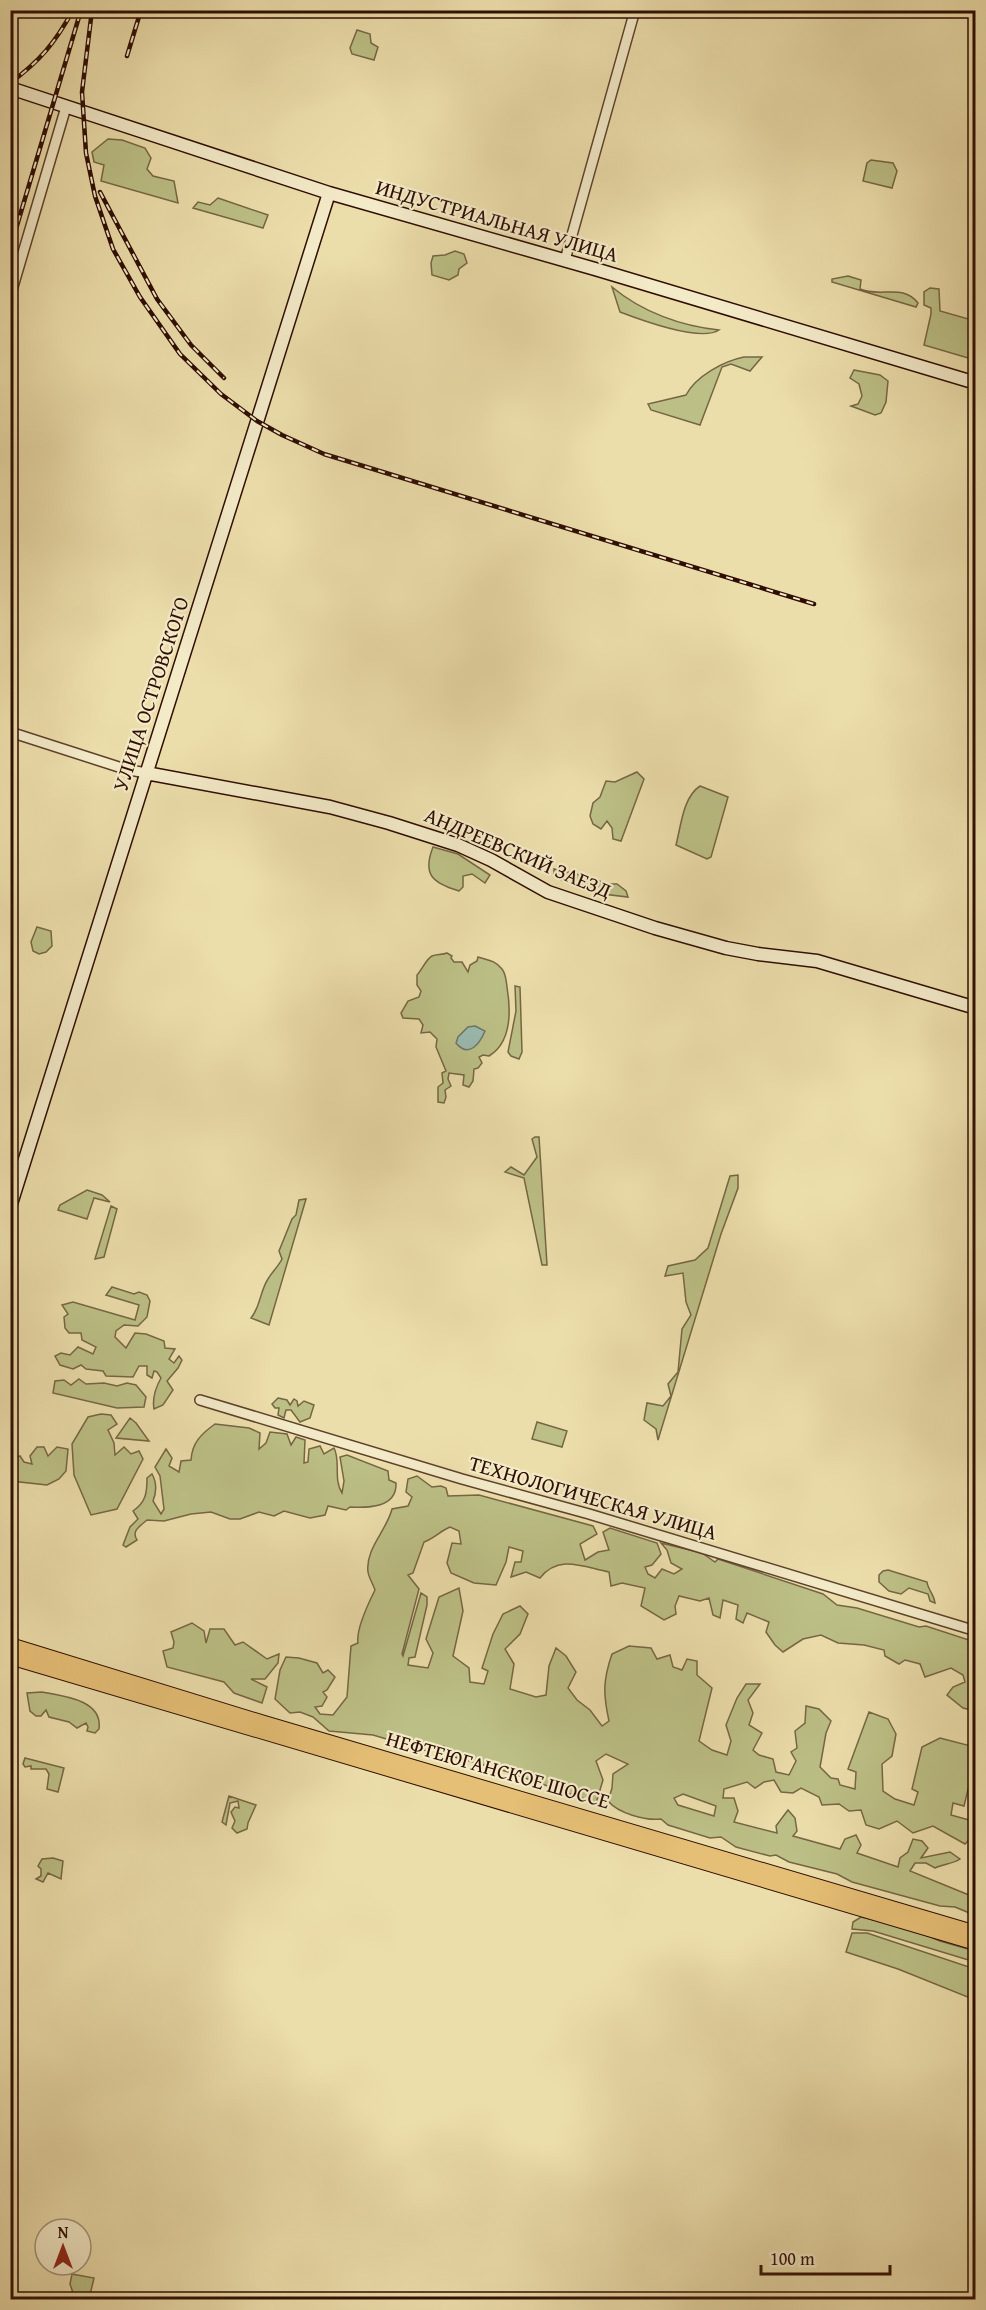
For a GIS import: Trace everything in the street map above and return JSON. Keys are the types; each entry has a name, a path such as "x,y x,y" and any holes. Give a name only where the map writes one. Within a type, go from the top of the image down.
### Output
{"main road":[{"name":"ИНДУСТРИАЛЬНАЯ УЛИЦА","path":"10,88 329,193 565,260 975,383"},
{"name":"УЛИЦА ОСТРОВСКОГО","path":"10,1207 329,193"},
{"name":"АНДРЕЕВСКИЙ ЗАЕЗД","path":"146,773 330,807 389,823 459,845 548,892 655,928 726,948 817,961 975,1008"},
{"name":"НЕФТЕЮГАНСКОЕ ШОССЕ","path":"10,1645 264,1723 975,1933"},
{"name":"НЕФТЕЮГАНСКОЕ ШОССЕ","path":"10,1657 975,1943"}],"street":[{"path":"565,260 635,10"},
{"path":"10,297 66,107"},
{"path":"10,732 125,769 146,773"},
{"name":"ТЕХНОЛОГИЧЕСКАЯ УЛИЦА","path":"200,1400 462,1479 589,1514 975,1631"}],"green space":[{"path":"357,30 370,34 371,43 378,47 374,60 352,54 350,48"},
{"path":"108,139 122,140 145,148 151,158 147,169 153,176 174,181 178,203 101,181 104,165 94,162 92,152"},
{"path":"871,160 893,163 897,171 892,188 863,181 867,163"},
{"path":"218,198 268,215 263,228 193,208 198,202 210,205"},
{"path":"455,251 464,254 467,263 459,269 458,275 449,280 432,275 433,256"},
{"path":"848,276 861,280 860,289 875,292 898,292 912,297 918,303 916,307 832,282 832,279"},
{"path":"612,287 649,311 690,325 719,330 710,333 685,332 620,312"},
{"path":"930,288 939,289 940,311 972,320 975,333 975,360 924,345 931,308 924,305 924,292"},
{"path":"744,357 762,357 750,371 731,364 722,367 700,425 651,410 648,404 686,395 696,382 711,370"},
{"path":"854,370 880,375 888,381 886,402 881,413 875,415 851,406 858,404 862,396 859,384 850,378"},
{"path":"637,772 644,779 621,841 613,839 612,828 607,821 601,829 593,824 590,816 593,803 600,797 606,781 615,782"},
{"path":"700,786 728,797 711,857 707,859 676,845 686,804"},
{"path":"433,847 458,854 490,875 485,883 472,874 463,876 463,887 459,891 442,885 436,881 430,871"},
{"path":"554,869 594,878 605,884 617,884 626,891 628,897 594,893 588,888 554,876"},
{"path":"37,927 51,931 52,946 46,952 39,954 33,951 31,942"},
{"path":"447,953 452,956 454,962 462,962 468,972 470,965 477,961 478,957 499,966 506,977 509,1016 502,1043 489,1056 479,1057 482,1063 474,1069 473,1081 469,1087 463,1085 464,1075 449,1073 448,1079 451,1086 445,1090 444,1103 438,1102 438,1087 443,1083 442,1073 446,1071 436,1047 437,1039 430,1032 421,1033 423,1025 419,1019 403,1018 401,1013 408,1001 419,997 421,991 417,985 417,975 430,957"},
{"path":"515,986 520,987 522,1052 519,1059 508,1052 516,1011"},
{"path":"539,1137 547,1265 542,1265 524,1178 505,1172 511,1167 524,1175 537,1157 532,1139"},
{"path":"738,1175 738,1188 721,1234 658,1440 656,1429 644,1420 647,1403 663,1406 671,1396 668,1384 678,1372 682,1329 691,1315 686,1302 683,1273 665,1276 668,1266 695,1260 708,1248 730,1176"},
{"path":"87,1190 102,1195 110,1202 94,1198 87,1219 58,1210 60,1205"},
{"path":"306,1199 269,1325 251,1318 265,1284 282,1259 279,1251 292,1219 296,1215 299,1200"},
{"path":"111,1206 117,1209 104,1257 95,1259"},
{"path":"112,1287 134,1294 139,1292 147,1295 150,1301 147,1317 138,1326 124,1325 116,1331 115,1337 126,1348 135,1333 146,1334 164,1341 165,1348 175,1349 169,1359 174,1363 179,1356 182,1360 167,1381 173,1390 163,1405 154,1409 155,1393 161,1378 154,1371 152,1378 147,1375 147,1366 139,1366 133,1377 106,1376 103,1371 86,1369 81,1365 73,1369 60,1365 55,1356 61,1353 70,1355 78,1347 93,1354 96,1347 82,1340 81,1333 69,1333 65,1328 64,1317 68,1314 62,1305 73,1302 135,1320 139,1305 106,1295"},
{"path":"79,1379 86,1384 104,1383 117,1386 127,1383 136,1385 146,1397 144,1407 117,1408 53,1393 55,1381 64,1380 71,1385"},
{"path":"278,1398 287,1400 290,1405 294,1399 298,1406 304,1401 314,1405 310,1418 300,1422 291,1410 286,1410 284,1418 278,1415 279,1408 275,1408 272,1404"},
{"path":"101,1414 111,1415 117,1424 108,1430 114,1443 115,1455 124,1447 131,1454 139,1451 143,1459 117,1509 91,1515 74,1475 72,1444 88,1417"},
{"path":"130,1418 136,1423 149,1441 116,1438"},
{"path":"537,1422 567,1431 562,1447 532,1439"},
{"path":"215,1424 249,1428 260,1433 259,1449 266,1443 270,1432 287,1434 291,1445 296,1437 305,1440 304,1463 308,1462 309,1449 320,1446 324,1454 334,1448 339,1488 342,1493 344,1481 340,1457 347,1455 388,1471 389,1480 396,1483 395,1491 387,1502 380,1505 350,1507 346,1510 328,1506 325,1515 310,1518 284,1511 274,1516 259,1512 240,1519 230,1519 211,1512 164,1521 147,1520 136,1531 137,1540 126,1547 123,1545 130,1527 138,1519 133,1511 143,1501 147,1478 152,1474 156,1487 153,1501 161,1514 164,1509 160,1476 155,1467 166,1449 172,1458 169,1466 179,1472 181,1461 191,1460 198,1439"},
{"path":"37,1447 44,1447 48,1456 57,1447 68,1449 66,1471 59,1479 47,1485 11,1481 11,1459 20,1456 24,1462 32,1464 30,1456"},
{"path":"417,1476 432,1487 446,1488 448,1496 479,1495 593,1526 597,1534 580,1544 585,1560 598,1552 609,1550 603,1532 610,1528 657,1543 661,1554 652,1565 645,1567 648,1574 655,1578 662,1569 674,1574 682,1569 671,1563 667,1550 661,1543 702,1553 715,1562 718,1559 823,1594 837,1605 857,1608 919,1627 926,1626 975,1642 975,1711 963,1708 947,1695 953,1687 965,1682 963,1675 951,1668 925,1677 920,1664 905,1660 899,1664 885,1656 884,1650 864,1645 838,1643 821,1635 803,1639 783,1652 766,1632 769,1622 747,1613 743,1623 736,1619 738,1605 723,1600 720,1618 713,1615 709,1598 700,1601 679,1596 675,1606 676,1614 664,1620 641,1606 645,1588 622,1583 611,1586 609,1572 581,1565 563,1564 555,1566 540,1578 526,1572 511,1577 515,1562 521,1562 523,1551 509,1547 506,1562 496,1585 474,1583 451,1573 447,1563 452,1543 461,1544 459,1531 450,1527 424,1542 413,1573 408,1575 419,1589 402,1654 403,1656 421,1593 427,1597 427,1605 415,1657 409,1658 408,1665 428,1668 433,1653 426,1639 439,1597 459,1588 463,1611 453,1656 469,1668 470,1682 484,1684 488,1671 482,1668 493,1634 503,1614 520,1606 528,1614 520,1634 505,1649 514,1664 510,1689 536,1697 546,1695 549,1666 556,1648 566,1656 576,1672 568,1688 602,1726 609,1721 605,1687 612,1654 629,1646 651,1648 657,1659 670,1655 673,1667 682,1670 687,1659 697,1661 697,1675 712,1688 699,1741 712,1750 727,1755 731,1741 726,1725 737,1698 746,1684 760,1684 748,1700 753,1713 749,1725 762,1733 753,1750 759,1755 773,1759 776,1772 789,1775 796,1761 791,1752 797,1748 795,1731 805,1723 806,1706 819,1709 831,1721 826,1733 820,1767 831,1778 838,1779 840,1785 855,1789 856,1772 848,1769 869,1712 888,1719 896,1734 892,1756 882,1764 883,1791 895,1799 914,1805 918,1792 912,1789 922,1747 940,1738 971,1746 974,1765 964,1806 953,1803 951,1815 969,1820 972,1809 969,1808 975,1785 975,1834 965,1844 933,1826 913,1833 897,1821 879,1829 866,1825 861,1810 849,1811 839,1804 822,1805 819,1797 801,1788 793,1793 781,1792 774,1780 764,1782 755,1788 747,1782 724,1789 723,1798 734,1798 738,1811 734,1822 777,1833 776,1826 788,1810 795,1818 797,1831 793,1836 840,1849 845,1839 856,1835 861,1845 857,1853 898,1867 900,1858 908,1852 913,1839 922,1841 928,1848 921,1858 950,1852 960,1859 935,1868 926,1863 915,1863 910,1871 969,1895 975,1887 975,1920 967,1912 955,1907 940,1906 852,1882 837,1874 789,1862 776,1855 770,1856 736,1847 721,1837 710,1838 668,1825 661,1819 647,1819 618,1809 608,1801 613,1774 628,1764 606,1754 596,1761 603,1780 596,1803 505,1771 451,1756 444,1746 427,1751 373,1735 329,1731 313,1717 300,1712 290,1713 275,1699 280,1670 286,1657 317,1663 323,1673 328,1670 335,1677 327,1690 323,1692 327,1697 322,1706 315,1707 320,1714 333,1715 347,1697 351,1646 358,1643 361,1624 375,1590 368,1572 370,1555 392,1509 408,1506 412,1497 406,1492 408,1479","holes":["683,1794 716,1806 714,1816 678,1805 674,1798"]},
{"path":"888,1570 927,1582 935,1603 930,1601 928,1594 909,1588 901,1594 889,1591 879,1582 879,1575"},
{"path":"192,1623 204,1631 206,1643 210,1629 224,1629 235,1645 243,1642 267,1659 279,1654 278,1663 265,1679 251,1679 267,1687 262,1703 234,1693 224,1682 167,1667 163,1651 173,1648 171,1632"},
{"path":"42,1692 71,1698 89,1706 99,1719 99,1729 95,1733 87,1731 86,1723 77,1728 69,1722 49,1717 46,1710 41,1716 36,1716 30,1711 27,1693"},
{"path":"25,1758 64,1768 58,1792 47,1789 49,1774 46,1769 25,1767 23,1764"},
{"path":"229,1796 256,1805 247,1829 237,1833 232,1828 235,1821 231,1812 235,1807 239,1808 238,1801 230,1803 226,1825 222,1822"},
{"path":"53,1858 63,1861 61,1879 48,1873 43,1882 36,1879 41,1876 41,1869 38,1866 42,1859"},
{"path":"861,1917 909,1928 940,1941 975,1951 975,1962 873,1931 852,1929 853,1922"},
{"path":"852,1933 867,1933 975,1969 975,2000 898,1969 846,1952"},
{"path":"71,2277 94,2278 89,2299 75,2299 70,2284"}],"water":[{"path":"475,1026 485,1031 480,1040 473,1048 465,1050 461,1048 456,1043 458,1037 468,1027"}],"railway":[{"path":"10,83 46,51 73,10"},
{"path":"10,249 81,10"},
{"path":"92,10 82,92 86,153 95,196 113,249 140,297 180,354 221,394 257,421 324,454 814,604"},
{"path":"127,56 141,10"},
{"path":"100,192 157,299 191,345 224,378"}]}
